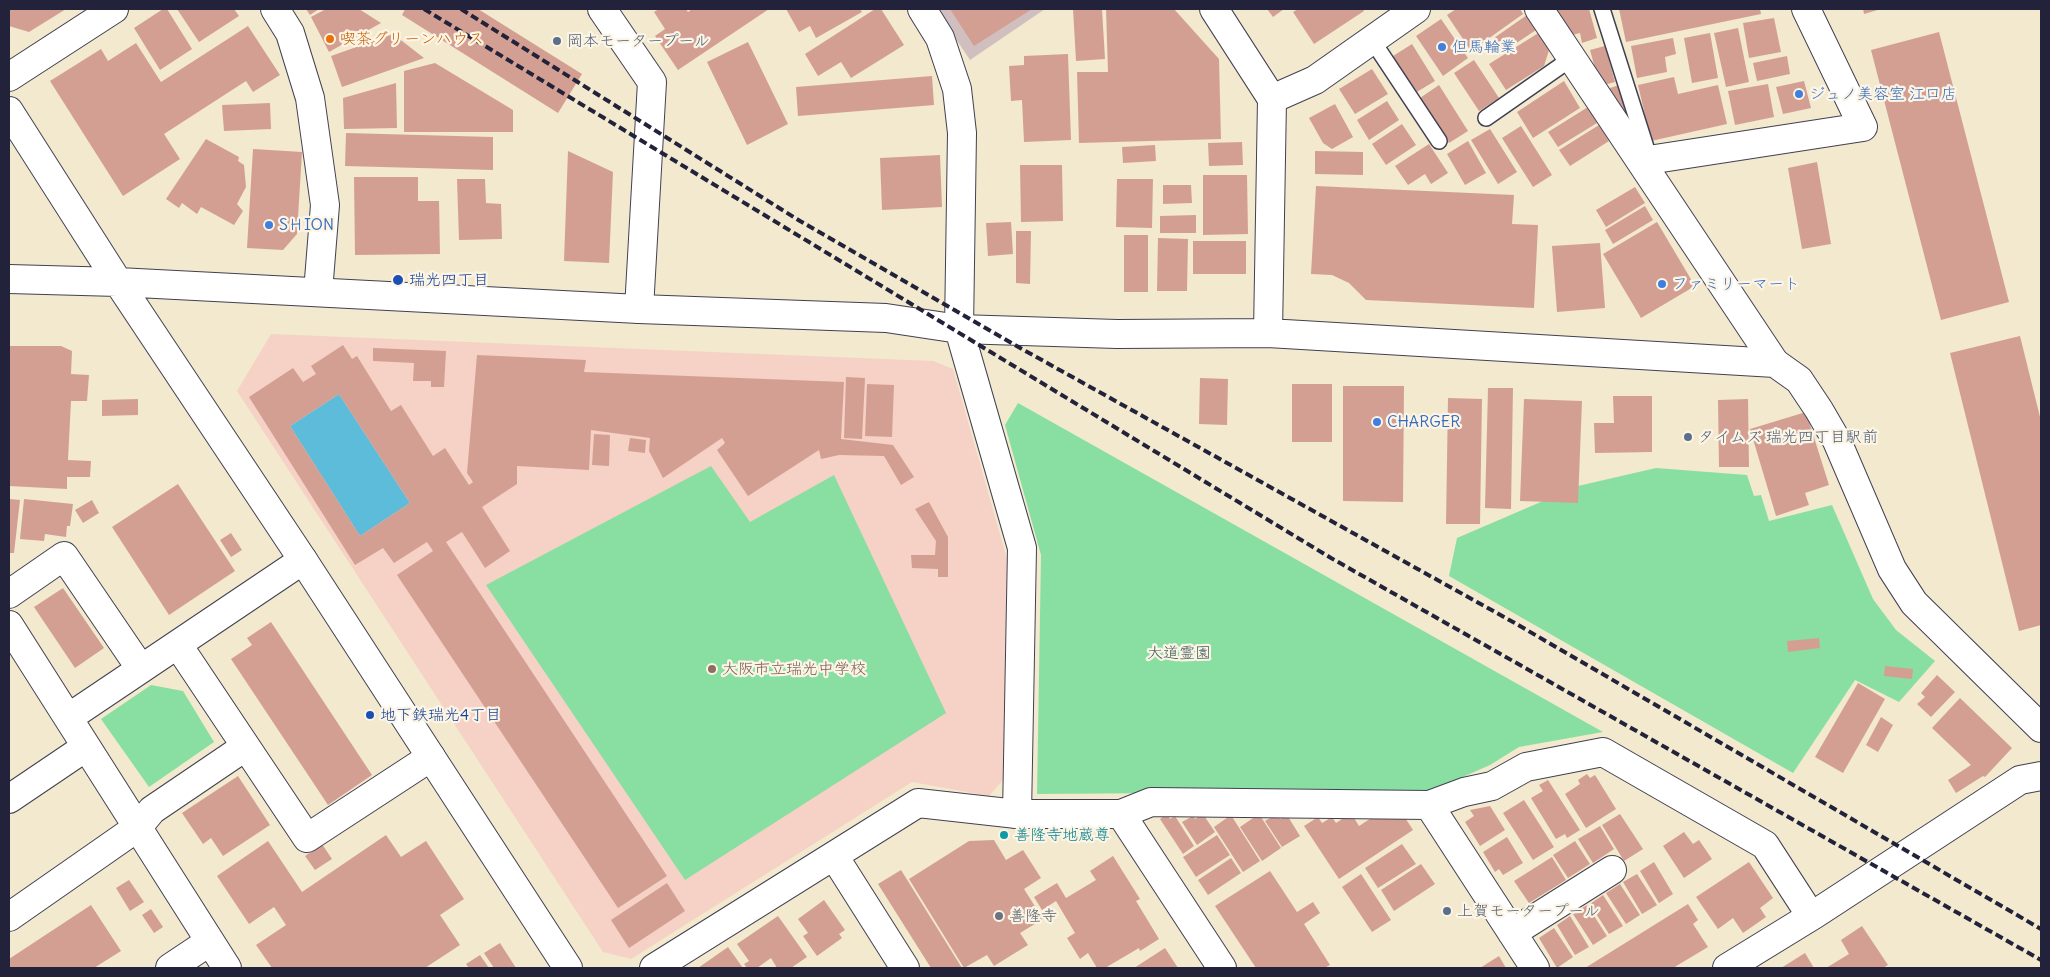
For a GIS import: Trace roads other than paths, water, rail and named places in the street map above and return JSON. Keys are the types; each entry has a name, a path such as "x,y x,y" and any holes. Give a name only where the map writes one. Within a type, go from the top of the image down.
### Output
{"street":[{"path":"9,77 114,9"},
{"path":"275,9 290,33 310,98 325,205 318,292"},
{"path":"602,9 652,82 639,308"},
{"path":"922,9 940,38 957,89 961,124 963,195 959,329 1022,548 1017,814"},
{"path":"1214,9 1272,99 1268,333"},
{"path":"1272,99 1316,80 1416,9"},
{"path":"1539,9 1646,161 1775,363 1799,380 1823,418 1837,441 1892,569 1914,603 2041,728"},
{"path":"1646,161 1863,127 1806,9"},
{"path":"9,111 118,282 568,968"},
{"path":"9,279 118,282 639,308 886,318 959,329 1117,334 1268,333 1775,363"},
{"path":"9,594 64,556 141,670"},
{"path":"68,718 302,560"},
{"path":"12,637 68,718 227,968"},
{"path":"178,645 306,838 431,757"},
{"path":"9,799 86,746"},
{"path":"9,917 138,827 152,810 245,747"},
{"path":"654,968 918,803 1017,814 1121,814 1151,802 1429,805 1464,792 1492,786 1526,767 1603,752 1765,845 1811,916"},
{"path":"1727,968 1811,916 2020,780 2041,776"},
{"path":"1429,805 1535,968"},
{"path":"1121,814 1222,968"},
{"path":"834,856 906,968"},
{"path":"1512,932 1612,870"},
{"path":"170,968 209,942"}],"lane":[{"path":"1602,9 1646,161"},
{"path":"1372,40 1439,141"},
{"path":"1486,118 1572,58"}],"water":[{"path":"339,394 410,503 360,536 290,426"}],"railway":[{"path":"424,9 1331,558 2041,960"},
{"path":"461,9 800,221 1022,349 1513,622 2041,929"}],"place":[{"name":"喫茶グリーンハウス","path":"330,39"},
{"name":"岡本モータープール","path":"557,41"},
{"name":"但馬輪業","path":"1442,47"},
{"name":"ジュノ美容室 江口店","path":"1799,94"},
{"name":"SＨION","path":"269,225"},
{"name":"瑞光四丁目","path":"398,280"},
{"name":"ファミリーマート","path":"1662,284"},
{"name":"CHARGER","path":"1377,422"},
{"name":"タイムズ 瑞光四丁目駅前","path":"1688,437"},
{"name":"大阪市立瑞光中学校","path":"712,669"},
{"name":"地下鉄瑞光4丁目","path":"370,715"},
{"name":"善隆寺地蔵尊","path":"1004,835"},
{"name":"上賀モータープール","path":"1447,911"},
{"name":"善隆寺","path":"999,916"}],"park label":[{"name":"大道霊園","path":"1179,653"}]}
